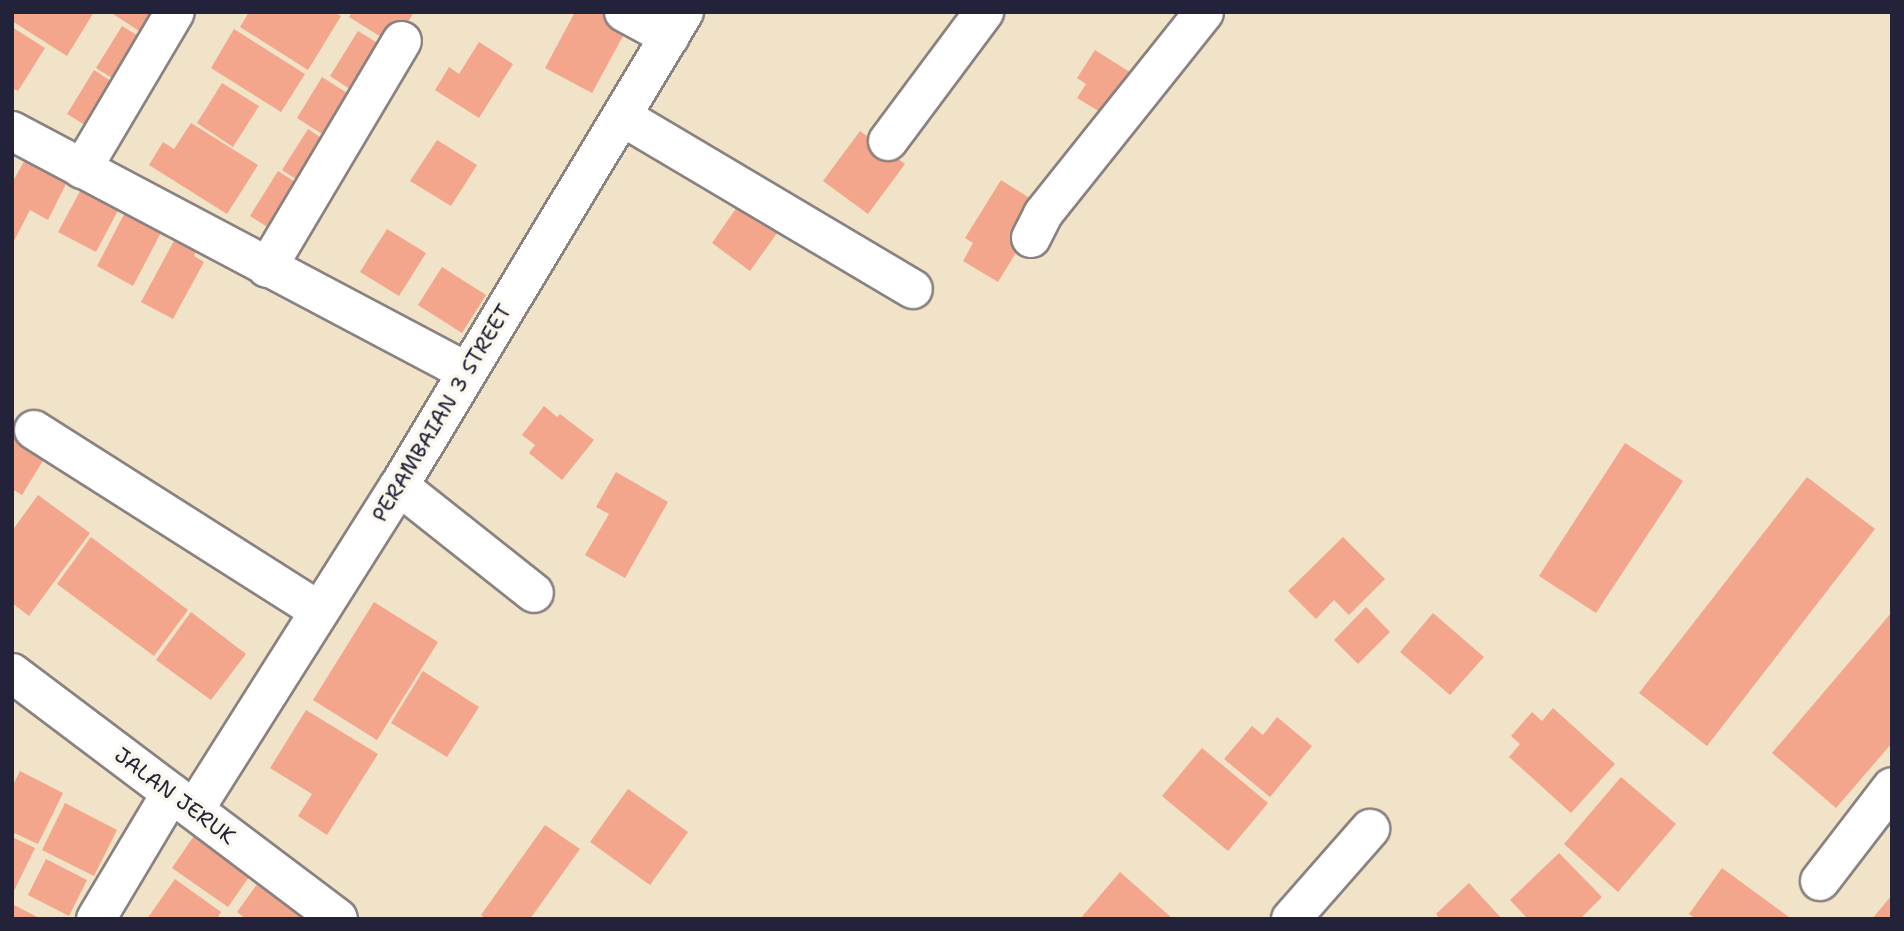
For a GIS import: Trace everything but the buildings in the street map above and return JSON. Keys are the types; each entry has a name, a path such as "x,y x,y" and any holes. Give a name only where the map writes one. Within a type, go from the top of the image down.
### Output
{"street":[{"path":"82,170 175,12"},
{"path":"624,12 677,25"},
{"path":"888,142 984,12"},
{"path":"1031,238 1044,214 1204,12"},
{"name":"PERAMBAIAN 3 STREET","path":"96,919 319,611 399,486 677,25"},
{"path":"267,268 402,41"},
{"path":"623,117 913,289"},
{"path":"12,131 467,372"},
{"path":"34,430 319,611"},
{"path":"399,486 534,593"},
{"name":"JALAN JERUK","path":"13,676 333,917"},
{"path":"1820,881 1892,787"},
{"path":"1291,919 1370,829"}]}
